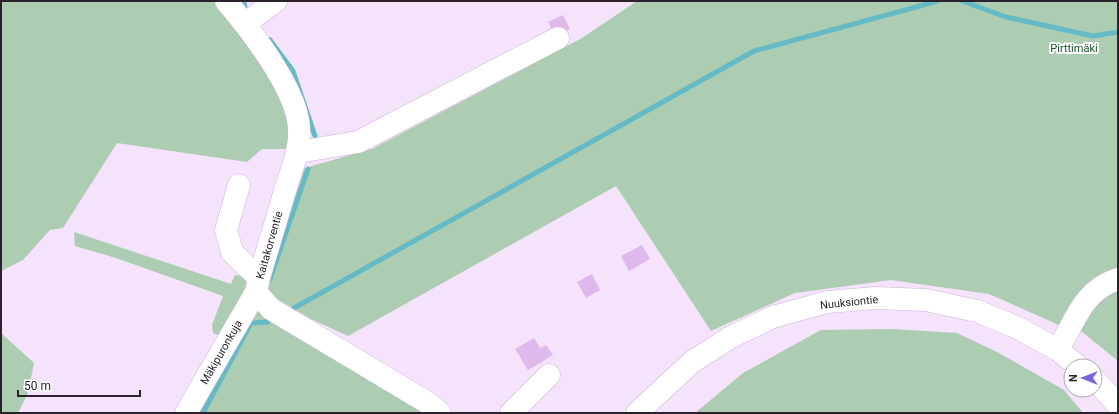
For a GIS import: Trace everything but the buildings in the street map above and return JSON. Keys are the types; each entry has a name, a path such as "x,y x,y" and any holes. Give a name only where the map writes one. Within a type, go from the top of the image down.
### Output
{"street":[{"name":"Kaitakorventie","path":"226,1 246,23 279,74 292,99 298,120 298,152 291,171 258,285 271,309 428,403 440,413"},
{"path":"246,23 276,1"},
{"path":"298,152 358,142 558,38"},
{"path":"239,184 226,230 232,252 258,285"},
{"path":"1058,350 1088,297 1107,282 1118,279"},
{"name":"Mäkipuronkuja","path":"186,413 258,285"},
{"name":"Nuuksiontie","path":"637,413 692,362 731,337 773,317 827,302 875,298 926,300 977,311 1018,328 1058,350 1068,358"},
{"path":"511,413 549,375"},
{"path":"1103,389 1118,405"}],"green space":[{"path":"1,1 216,1 269,70 291,117 288,149 262,149 247,162 117,143 63,228 50,230 23,260 1,271"},
{"name":"Pirttimäki","path":"637,1 1118,1 1118,361 1081,331 1075,300 1059,325 989,294 891,280 795,293 711,331 616,186 348,336 311,319 277,299 269,290 266,279 301,169 372,149 582,38"},
{"path":"74,232 231,284 235,275 244,276 248,281 248,290 229,331 217,335 213,333 212,325 223,296 116,258 75,246"},
{"path":"256,308 425,413 197,413"},
{"path":"893,329 957,333 999,353 1063,389 1063,398 1071,398 1083,413 695,413 743,373 821,330"},
{"path":"1,333 34,363 28,393 18,413 1,413"}],"waterway":[{"path":"244,1 245,9"},
{"path":"294,308 754,51 938,1"},
{"path":"962,1 1006,17 1093,36 1118,32"},
{"path":"270,40 293,71 315,136"},
{"path":"270,279 308,169"},
{"path":"203,413 251,323 268,322"}]}
